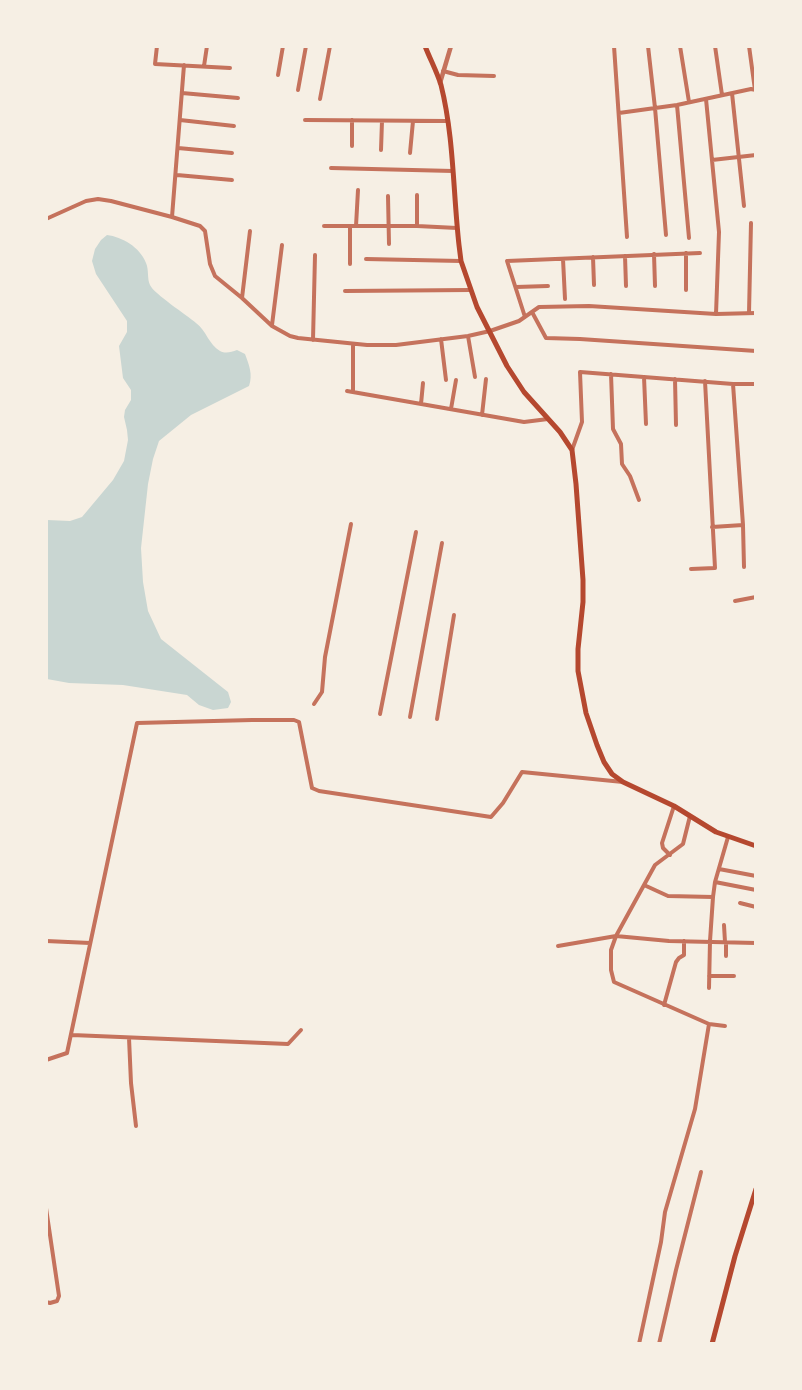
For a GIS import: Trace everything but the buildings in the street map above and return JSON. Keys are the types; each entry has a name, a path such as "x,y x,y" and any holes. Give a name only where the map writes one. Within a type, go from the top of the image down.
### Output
{"main road":[{"path":"425,46 440,83 454,171 461,261 477,307 507,366 524,392 573,450 583,580 578,670 586,713 604,762 612,774 623,782 675,806 716,832 756,846"},
{"path":"712,1344 735,1256 756,1189"}],"street":[{"path":"158,46 155,64 230,68"},
{"path":"204,66 207,46"},
{"path":"278,75 283,46"},
{"path":"298,90 306,46"},
{"path":"320,99 330,46"},
{"path":"440,83 451,46"},
{"path":"614,46 627,237"},
{"path":"648,46 666,235"},
{"path":"680,46 689,102"},
{"path":"715,46 722,95"},
{"path":"619,113 755,90 749,46"},
{"path":"172,217 184,65"},
{"path":"443,71 476,77 494,76"},
{"path":"182,93 238,98"},
{"path":"732,93 744,206"},
{"path":"706,99 719,232 716,314"},
{"path":"677,105 689,238"},
{"path":"180,120 234,126"},
{"path":"305,120 447,121"},
{"path":"352,120 352,146"},
{"path":"381,150 382,121"},
{"path":"410,153 413,121"},
{"path":"178,148 232,153"},
{"path":"712,159 756,156"},
{"path":"331,168 454,171"},
{"path":"177,175 232,180"},
{"path":"356,226 358,190"},
{"path":"417,195 417,226"},
{"path":"388,196 389,244"},
{"path":"46,219 86,201 98,200 111,201 200,226 206,231 210,264 215,276 272,326 290,336 313,340 396,345 468,336 519,321 539,307 589,306 716,314 756,314"},
{"path":"749,314 751,223"},
{"path":"324,226 457,228"},
{"path":"350,226 350,264"},
{"path":"242,298 250,231"},
{"path":"272,326 282,245"},
{"path":"525,317 507,261 700,252"},
{"path":"686,253 686,290"},
{"path":"654,254 655,286"},
{"path":"313,340 315,255"},
{"path":"626,256 626,286"},
{"path":"593,257 594,285"},
{"path":"563,258 565,299"},
{"path":"366,259 461,261"},
{"path":"516,287 548,286"},
{"path":"345,291 471,290"},
{"path":"532,312 546,338 756,351"},
{"path":"468,336 475,377"},
{"path":"441,339 446,380"},
{"path":"353,344 353,392"},
{"path":"573,450 582,422 580,372 756,384"},
{"path":"610,374 613,429 621,444 622,464 630,476 639,500"},
{"path":"644,377 646,424"},
{"path":"482,415 486,379"},
{"path":"451,410 456,380"},
{"path":"675,380 676,425"},
{"path":"691,569 715,568 705,381"},
{"path":"421,404 423,383"},
{"path":"733,384 744,567"},
{"path":"347,391 524,422 549,419"},
{"path":"314,704 322,692 325,657 351,524"},
{"path":"712,527 743,525"},
{"path":"380,714 416,532"},
{"path":"410,717 442,543"},
{"path":"735,601 756,597"},
{"path":"437,719 454,615"},
{"path":"46,1060 67,1053 72,1035 136,723 294,720 299,722 312,788 319,791 491,817 503,803 522,772 623,782"},
{"path":"670,855 665,852 662,843 675,806"},
{"path":"690,815 683,844 655,865 616,936 611,950 611,970 614,982 709,1024 725,1026"},
{"path":"709,988 713,897 718,869 728,837"},
{"path":"718,869 756,876"},
{"path":"715,882 756,890"},
{"path":"644,885 668,896 713,897"},
{"path":"740,903 756,907"},
{"path":"724,925 726,957"},
{"path":"558,946 616,936 669,941 756,943"},
{"path":"46,941 90,943"},
{"path":"664,1005 676,962 684,955 684,941"},
{"path":"709,976 734,976"},
{"path":"639,1344 659,1250 664,1212 695,1109 709,1024"},
{"path":"72,1035 288,1044 301,1030"},
{"path":"129,1038 135,1126"},
{"path":"659,1344 701,1172"},
{"path":"46,1208 59,1296 57,1301 46,1302"}],"shaded area":[{"path":"107,235 119,238 135,248 146,263 149,283 153,289 199,326 220,351 237,350 245,354 249,366 251,377 249,386 191,415 159,441 148,484 141,548 148,611 161,639 228,692 231,702 228,708 213,710 199,705 187,695 123,685 69,683 47,679 47,520 70,521 82,517 113,480 124,461 128,440 124,417 131,400 131,390 123,378 119,346 127,332 127,321 96,274 92,261 95,249"}]}
